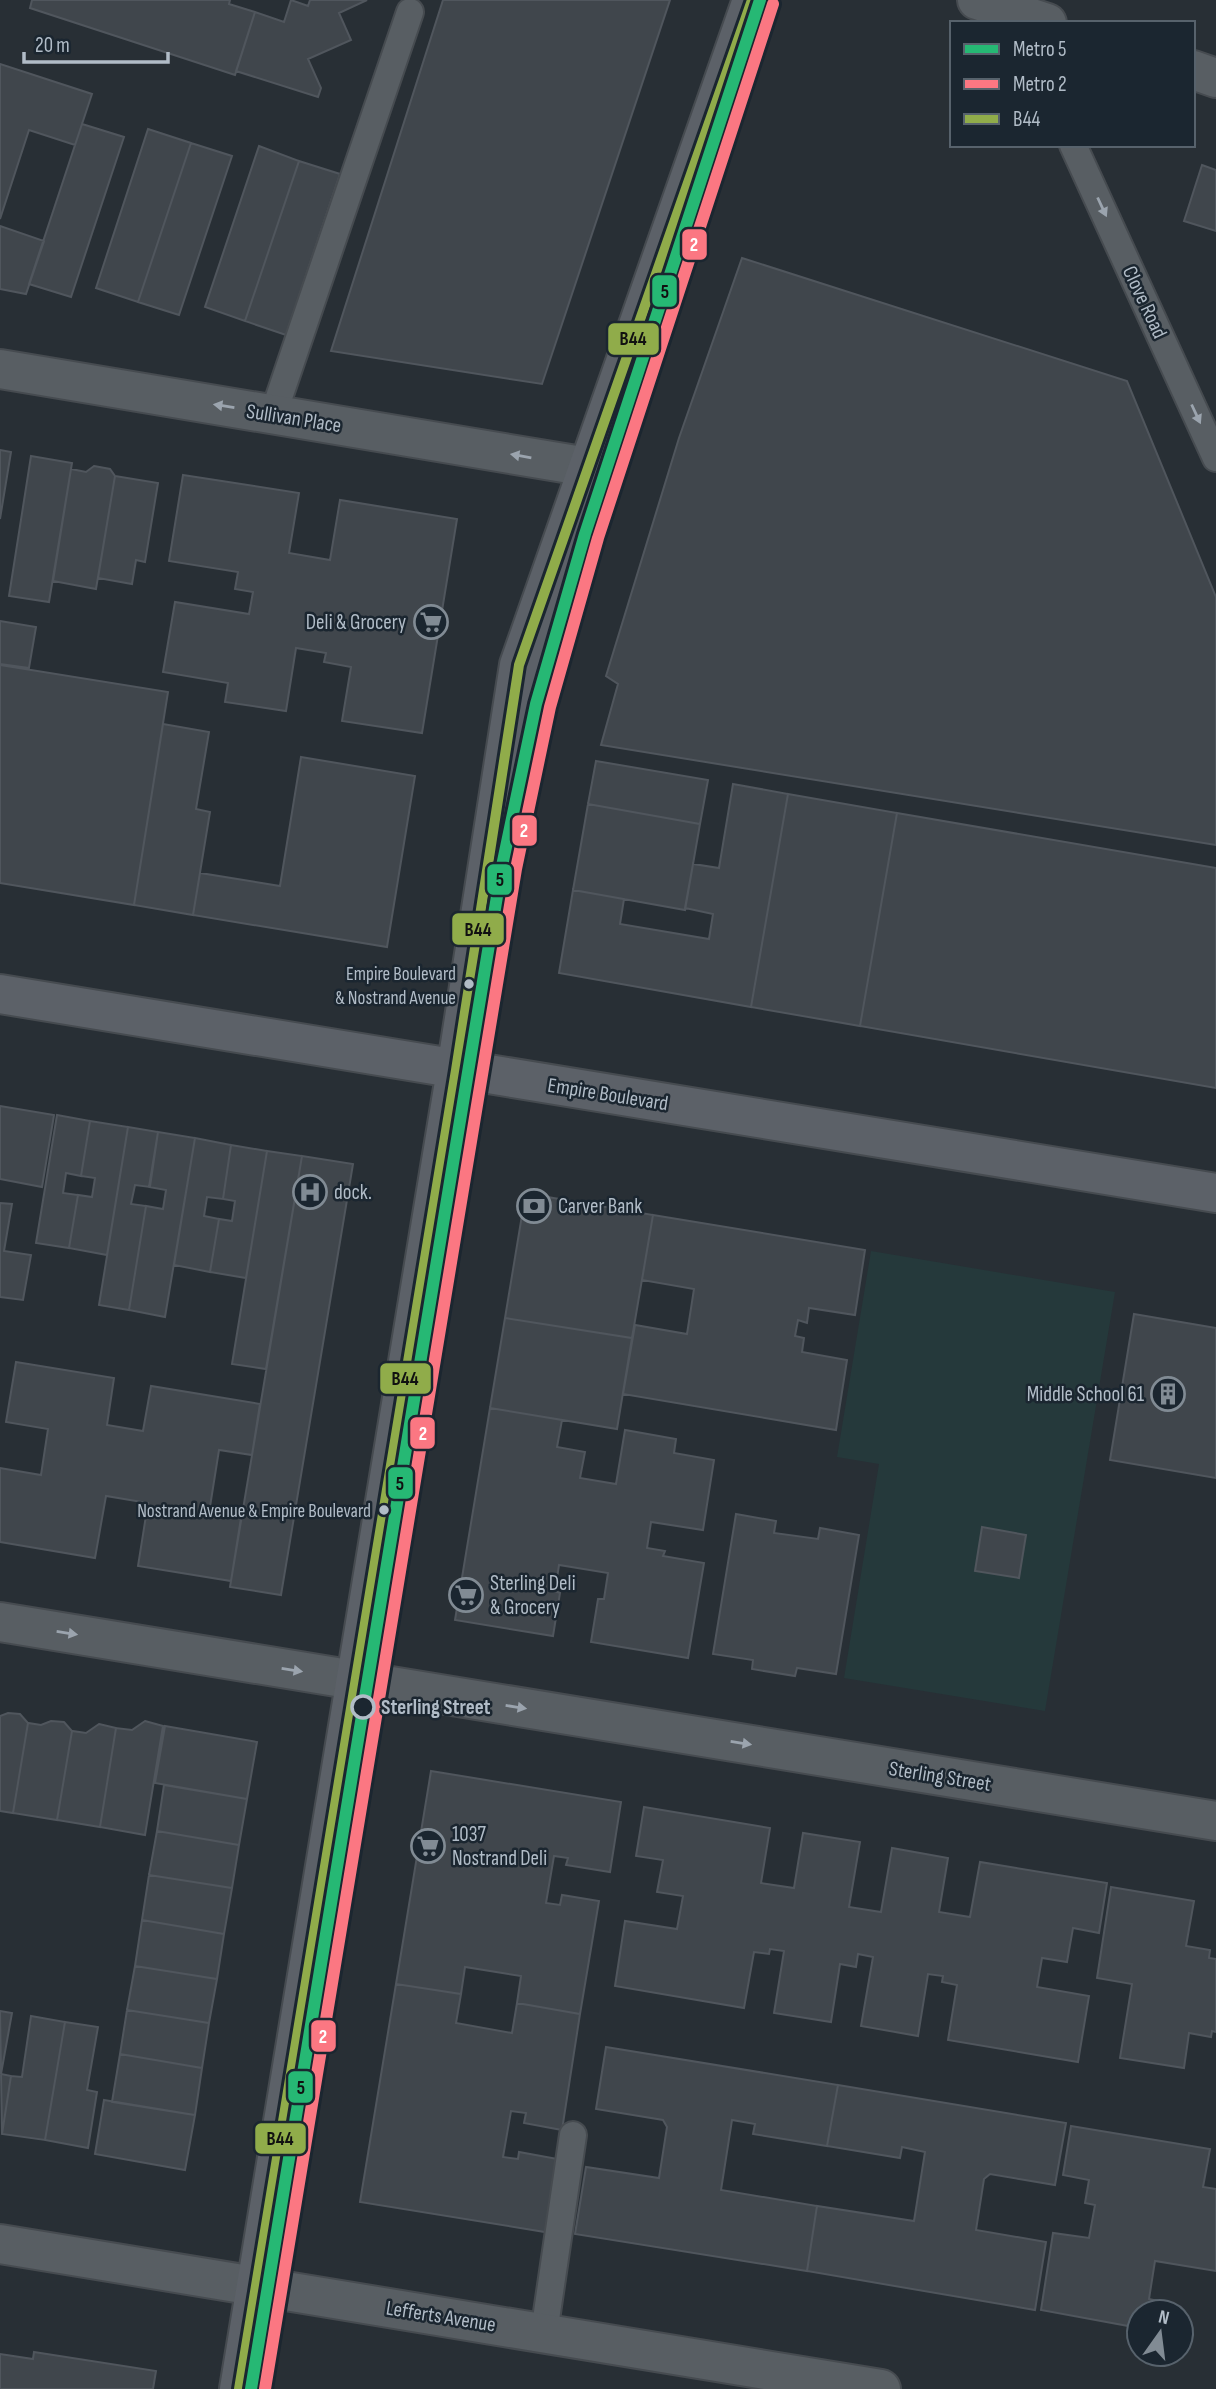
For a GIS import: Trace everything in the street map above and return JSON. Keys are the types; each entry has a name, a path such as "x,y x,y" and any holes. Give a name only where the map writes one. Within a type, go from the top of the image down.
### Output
{"main road":[{"path":"239,2389 456,1070 519,664 752,0"},
{"name":"Empire Boulevard","path":"0,994 1216,1193"}],"street":[{"path":"977,0 1035,21"},
{"path":"1195,71 1216,78"},
{"name":"Sullivan Place","path":"0,369 588,467"},
{"name":"Sterling Street","path":"0,1622 1216,1821"},
{"name":"Lefferts Avenue","path":"0,2244 881,2389"}],"lane":[{"path":"273,415 411,12"},
{"name":"Clove Road","path":"1074,147 1216,458"},
{"path":"544,2333 573,2135"}],"green space":[{"path":"871,1251 1115,1292 1045,1711 844,1678 879,1464 837,1457"}],"building":[{"path":"32,0 230,0 229,4 255,12 235,75 30,8"},
{"path":"291,0 308,6 310,0 367,0 339,13 351,40 308,59 321,88 318,97 236,71 255,12 284,22"},
{"path":"443,0 670,0 542,384 331,351"},
{"path":"0,64 92,94 75,145 29,130 0,219"},
{"path":"82,124 124,137 71,297 29,284"},
{"path":"148,129 191,143 138,302 96,288"},
{"path":"191,143 232,156 179,315 138,302"},
{"path":"259,146 299,161 245,321 205,307"},
{"path":"299,161 340,174 286,335 245,321"},
{"path":"1202,165 1216,170 1216,231 1184,221"},
{"path":"0,226 44,241 26,294 0,289"},
{"path":"742,258 1127,381 1216,597 1216,845 601,745 618,684 606,676 679,438"},
{"path":"0,450 11,452 0,519"},
{"path":"31,456 72,463 49,602 9,596"},
{"path":"94,466 110,469 115,476 96,589 53,581 71,469 86,472"},
{"path":"183,475 299,493 289,553 330,560 340,500 457,519 422,733 342,721 351,667 324,662 326,653 296,648 286,711 225,702 228,683 163,672 175,602 249,614 253,592 235,589 238,572 169,561"},
{"path":"115,476 158,483 145,562 136,560 132,584 98,578"},
{"path":"0,621 36,627 29,668 0,664"},
{"path":"0,665 168,692 134,905 0,883"},
{"path":"163,724 209,732 196,809 210,812 193,915 134,905"},
{"path":"301,757 415,776 387,947 193,915 200,873 280,886"},
{"path":"596,761 708,780 700,824 588,804"},
{"path":"733,784 788,794 751,1007 559,973 573,890 624,899 620,924 709,939 713,914 685,908 693,864 719,868"},
{"path":"788,794 897,813 860,1026 751,1007"},
{"path":"588,804 700,824 685,910 573,890"},
{"path":"897,813 1216,868 1216,1088 860,1026"},
{"path":"0,1106 54,1115 42,1187 0,1179"},
{"path":"57,1115 90,1121 81,1176 66,1173 63,1193 78,1195 69,1248 36,1243"},
{"path":"90,1121 128,1127 107,1255 69,1248 78,1195 92,1197 95,1178 81,1176"},
{"path":"128,1127 158,1132 150,1187 135,1185 131,1204 146,1206 129,1310 99,1305"},
{"path":"158,1132 195,1138 165,1317 129,1310 146,1206 163,1209 166,1190 149,1187"},
{"path":"195,1138 231,1145 223,1199 207,1197 204,1216 219,1219 210,1272 174,1265"},
{"path":"231,1145 267,1151 246,1278 210,1272 219,1219 232,1221 235,1201 223,1199"},
{"path":"267,1151 302,1156 266,1369 232,1364"},
{"path":"302,1156 353,1164 281,1595 230,1587"},
{"path":"536,1195 653,1215 632,1338 505,1318 524,1203"},
{"path":"0,1203 12,1204 4,1251 31,1255 23,1300 0,1297"},
{"path":"653,1215 865,1250 855,1315 809,1308 807,1323 798,1320 795,1336 804,1338 802,1352 847,1360 836,1430 623,1394 635,1325 687,1334 694,1289 642,1280"},
{"name":"Middle School 61","path":"1134,1314 1216,1328 1216,1478 1110,1460"},
{"path":"505,1318 632,1338 617,1429 490,1408"},
{"path":"16,1362 114,1378 107,1425 143,1431 151,1386 260,1404 252,1455 219,1450 209,1513 241,1518 231,1581 138,1566 148,1503 106,1496 95,1558 0,1542 0,1468 41,1475 48,1429 6,1422"},
{"path":"490,1408 562,1420 557,1447 585,1452 580,1478 616,1484 625,1430 676,1439 674,1453 714,1460 703,1530 651,1522 647,1548 665,1551 663,1556 704,1563 688,1658 591,1642 598,1599 604,1599 608,1573 559,1565 555,1591 560,1593 553,1636 455,1620"},
{"path":"736,1514 776,1521 774,1533 818,1539 820,1528 859,1535 836,1674 797,1668 795,1676 752,1669 753,1660 713,1654"},
{"path":"982,1527 1026,1535 1019,1578 975,1571"},
{"path":"8,1713 20,1714 28,1723 13,1813 0,1811 0,1716"},
{"path":"51,1721 64,1722 72,1731 57,1820 13,1813 28,1723 41,1725"},
{"path":"145,1721 163,1726 145,1835 100,1827 116,1728 132,1730"},
{"path":"99,1724 116,1728 100,1827 57,1820 72,1731 86,1733"},
{"path":"165,1726 257,1742 247,1799 155,1783"},
{"path":"431,1771 621,1802 610,1872 566,1865 568,1858 554,1856 546,1903 560,1905 562,1895 599,1901 580,2014 517,2003 521,1976 465,1967 461,1994 396,1984"},
{"path":"164,1785 247,1799 239,1845 157,1831"},
{"path":"644,1807 770,1828 761,1883 794,1888 803,1833 860,1842 849,1907 881,1912 892,1848 948,1858 939,1912 970,1917 980,1862 1107,1883 1099,1933 1073,1928 1067,1962 1042,1958 1037,1987 1089,1996 1078,2062 948,2040 957,1985 942,1982 943,1976 928,1974 918,2036 861,2026 873,1957 858,1954 856,1967 840,1964 831,2022 774,2013 784,1951 770,1949 769,1954 754,1952 744,2008 615,1986 625,1921 677,1929 683,1896 657,1892 663,1860 636,1856"},
{"path":"157,1831 239,1845 232,1888 149,1875"},
{"path":"149,1875 232,1888 224,1934 142,1920"},
{"path":"1111,1887 1194,1901 1186,1946 1210,1950 1209,1958 1216,1959 1216,2032 1212,2031 1211,2037 1189,2033 1184,2068 1120,2058 1132,1984 1097,1978"},
{"path":"142,1920 224,1934 217,1979 135,1966"},
{"path":"135,1966 217,1979 209,2023 127,2010"},
{"path":"396,1984 461,1994 456,2023 512,2033 517,2003 580,2014 562,2130 524,2123 526,2113 511,2111 503,2157 518,2159 519,2152 563,2160 551,2233 360,2202"},
{"path":"127,2010 209,2023 202,2068 120,2054"},
{"path":"0,2011 12,2013 1,2074"},
{"path":"31,2016 65,2022 45,2140 2,2134 11,2076 22,2077"},
{"path":"65,2022 98,2027 87,2090 97,2092 88,2148 45,2140"},
{"path":"606,2047 838,2085 827,2146 753,2134 755,2124 732,2120 721,2190 817,2206 807,2271 575,2234 586,2167 659,2178 667,2127 663,2120 596,2109"},
{"path":"120,2054 202,2068 195,2115 112,2102"},
{"path":"1,2074 11,2076 2,2134"},
{"path":"838,2085 1066,2123 1055,2185 990,2174 984,2179 976,2230 1046,2242 1035,2310 807,2271 817,2206 914,2221 925,2152 902,2147 900,2158 827,2146"},
{"path":"104,2100 195,2115 185,2170 95,2154"},
{"path":"1071,2126 1210,2149 1203,2187 1216,2189 1216,2271 1155,2261 1149,2298 1125,2298 1125,2325 1041,2310 1053,2233 1089,2238 1095,2205 1085,2203 1089,2180 1063,2175"},
{"path":"34,2352 156,2371 153,2389 0,2389 0,2354 33,2359"}],"metro line":[{"name":"5","path":"251,2389 502,866 536,704 585,534 760,0"},
{"name":"2","path":"265,2389 516,869 550,707 598,538 773,4"}],"transit line":[{"name":"B44","path":"239,2389 456,1070 519,665 752,0"}],"place":[{"name":"Deli & Grocery","path":"431,622"},
{"name":"Empire Boulevard & Nostrand Avenue","path":"469,984"},
{"name":"dock.","path":"310,1192"},
{"name":"Carver Bank","path":"534,1206"},
{"name":"Middle School 61","path":"1168,1394"},
{"name":"Nostrand Avenue & Empire Boulevard","path":"384,1510"},
{"name":"Sterling Deli & Grocery","path":"466,1595"},
{"name":"Sterling Street","path":"363,1707"},
{"name":"1037 Nostrand Deli","path":"428,1846"}]}
